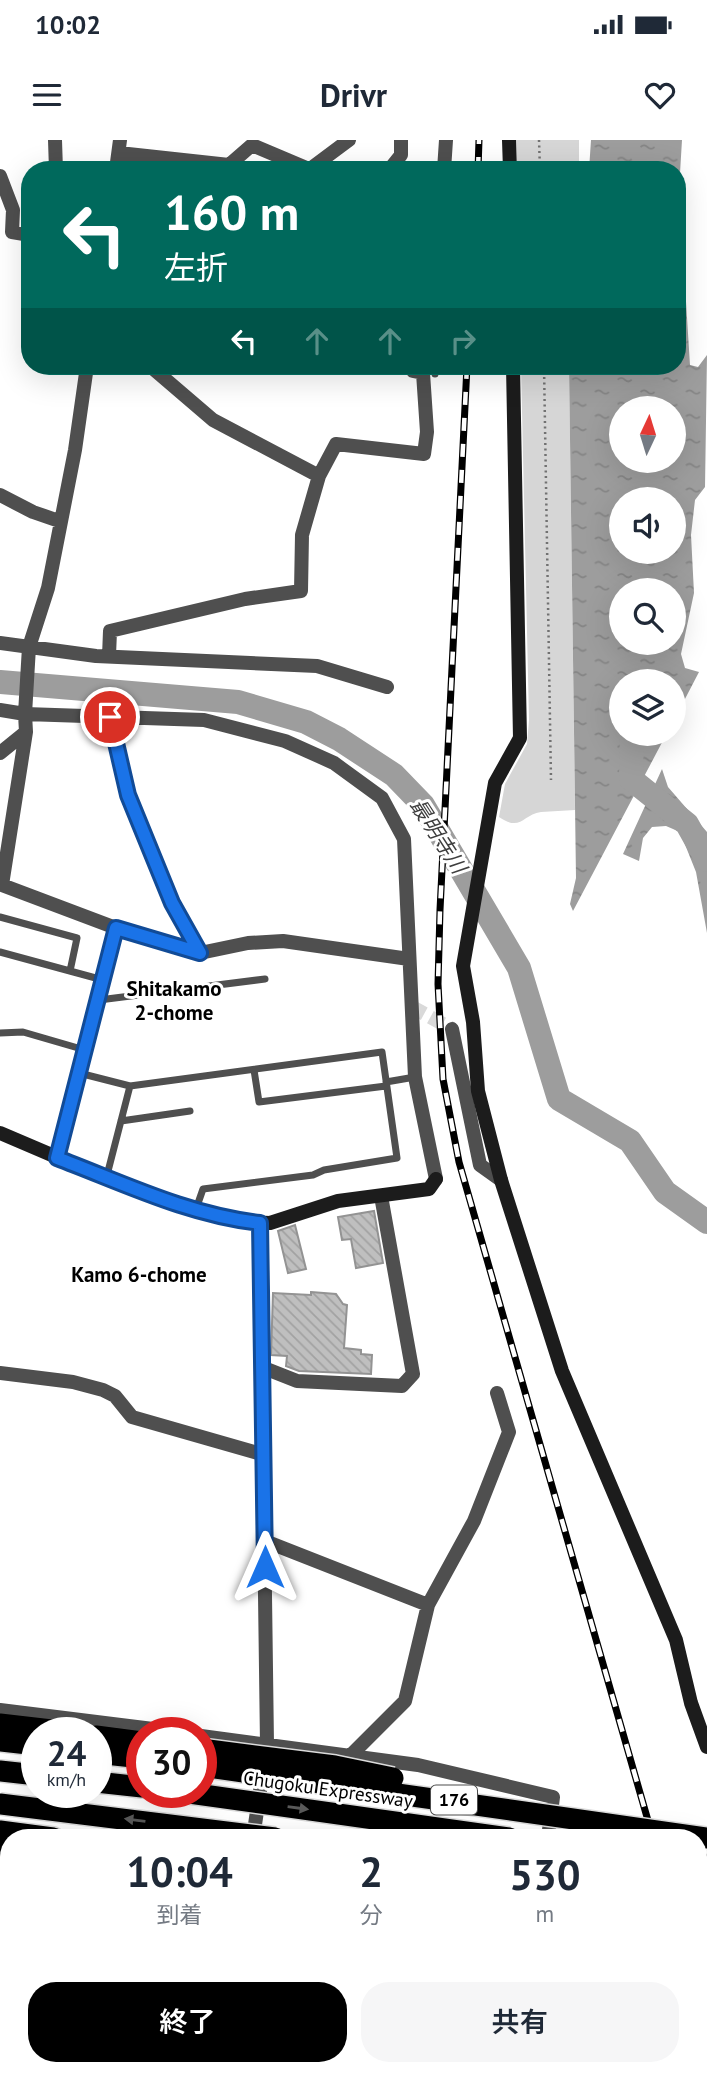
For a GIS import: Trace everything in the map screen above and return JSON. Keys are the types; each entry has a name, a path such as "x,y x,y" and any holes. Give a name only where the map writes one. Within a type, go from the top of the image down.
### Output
{"highway":[{"path":"0,1724 21,1726"},
{"path":"0,1741 21,1743"},
{"path":"217,1751 335,1766 588,1819"},
{"name":"176","path":"217,1768 651,1829"},
{"path":"0,1771 21,1773"},
{"name":"Chugoku Expressway","path":"217,1797 445,1829"},
{"path":"0,1804 202,1829"}],"street":[{"path":"55,140 56,161"},
{"path":"322,161 349,140"},
{"path":"396,161 401,155 401,140"},
{"path":"445,161 446,140"},
{"path":"509,140 510,161"},
{"path":"238,161 252,145 266,145 285,161"},
{"path":"120,146 196,161"},
{"path":"0,176 13,210 12,232 21,233"},
{"path":"87,375 48,588 29,652 26,732 1,885 116,928 200,953 248,943 283,941 409,959"},
{"path":"160,375 213,420 319,476"},
{"path":"108,656 110,631 245,599 301,591 302,535 319,476 336,444 424,454 427,432 423,375"},
{"path":"513,375 520,738 495,783 463,966 473,1021 478,1091 501,1180 562,1371 676,1640 691,1703 707,1747"},
{"path":"0,495 33,512 59,521"},
{"path":"0,642 29,652 317,666 387,687"},
{"path":"0,710 204,720 285,741 334,763 382,798 404,839 415,1077 436,1180 429,1189 338,1201 260,1223 197,1209 106,1180 0,1133"},
{"path":"110,717 128,795 172,903 200,953"},
{"path":"0,753 26,732"},
{"path":"452,1029 480,1165 501,1180"},
{"path":"264,1368 297,1381 402,1386 413,1374 381,1196"},
{"path":"254,1829 267,1744 260,1223"},
{"path":"0,1373 46,1377 103,1390 115,1396 132,1417 265,1455"},
{"path":"351,1755 405,1700 420,1625 428,1605 474,1521 509,1432 497,1393"},
{"path":"265,1541 428,1605"},
{"path":"0,1710 126,1726"},
{"path":"217,1737 418,1765 553,1797 549,1829"}],"lane":[{"path":"0,917 77,938 70,971"},
{"path":"57,1158 116,928"},
{"path":"0,952 103,980"},
{"path":"99,1000 265,979"},
{"path":"0,1033 23,1032 85,1050"},
{"path":"79,1073 130,1086 382,1052 397,1158 324,1170 313,1175 202,1189 197,1209"},
{"path":"254,1070 260,1102 386,1084 415,1077"},
{"path":"106,1180 130,1086"},
{"path":"121,1121 190,1111"}],"path":[{"path":"539,140 540,161"},
{"path":"544,375 551,780"}],"shaded area":[{"path":"516,140 579,140 579,161 517,161"},
{"path":"521,375 569,375 575,810 541,812 512,823 499,817 505,784 527,744 529,720"}],"water":[{"path":"591,140 682,140 681,161 590,161"},
{"path":"686,301 690,365 698,367 707,355 705,487 695,500 691,535 694,593 686,631 686,578 609,578 609,655 681,655 685,668 699,672 686,697 686,669 609,669 609,746 660,746 573,911 570,904 576,878 569,375 686,375"},
{"path":"662,769 668,787 707,832 707,933 696,872 680,832 666,826 652,827 643,838 639,861 623,854"}],"building":[{"path":"374,1211 383,1263 356,1268 351,1239 342,1240 338,1217"},
{"path":"295,1225 306,1269 288,1273 278,1231"},
{"path":"311,1292 336,1294 343,1304 347,1305 344,1348 361,1350 361,1354 372,1355 371,1374 299,1371 286,1366 287,1356 271,1355 273,1293 311,1295"}],"waterway":[{"name":"最明寺川","path":"0,682 238,702 306,722 339,739 394,775 423,805 519,968 559,1099 630,1141 665,1192 707,1222"},
{"path":"632,746 631,779 687,824 707,860"}],"tunnel":[{"path":"412,1007 452,1029"}],"railway":[{"path":"478,161 479,140"},
{"path":"467,375 440,910 438,984 443,1079 459,1162 650,1829"}],"district":[{"name":"Shitakamo 2-chome","path":"174,1001"},
{"name":"Kamo 6-chome","path":"139,1275"}],"route":[{"path":"110,717 128,795 172,903 200,953 116,928 57,1158 106,1180 180,1205 260,1223 265,1567"}]}
